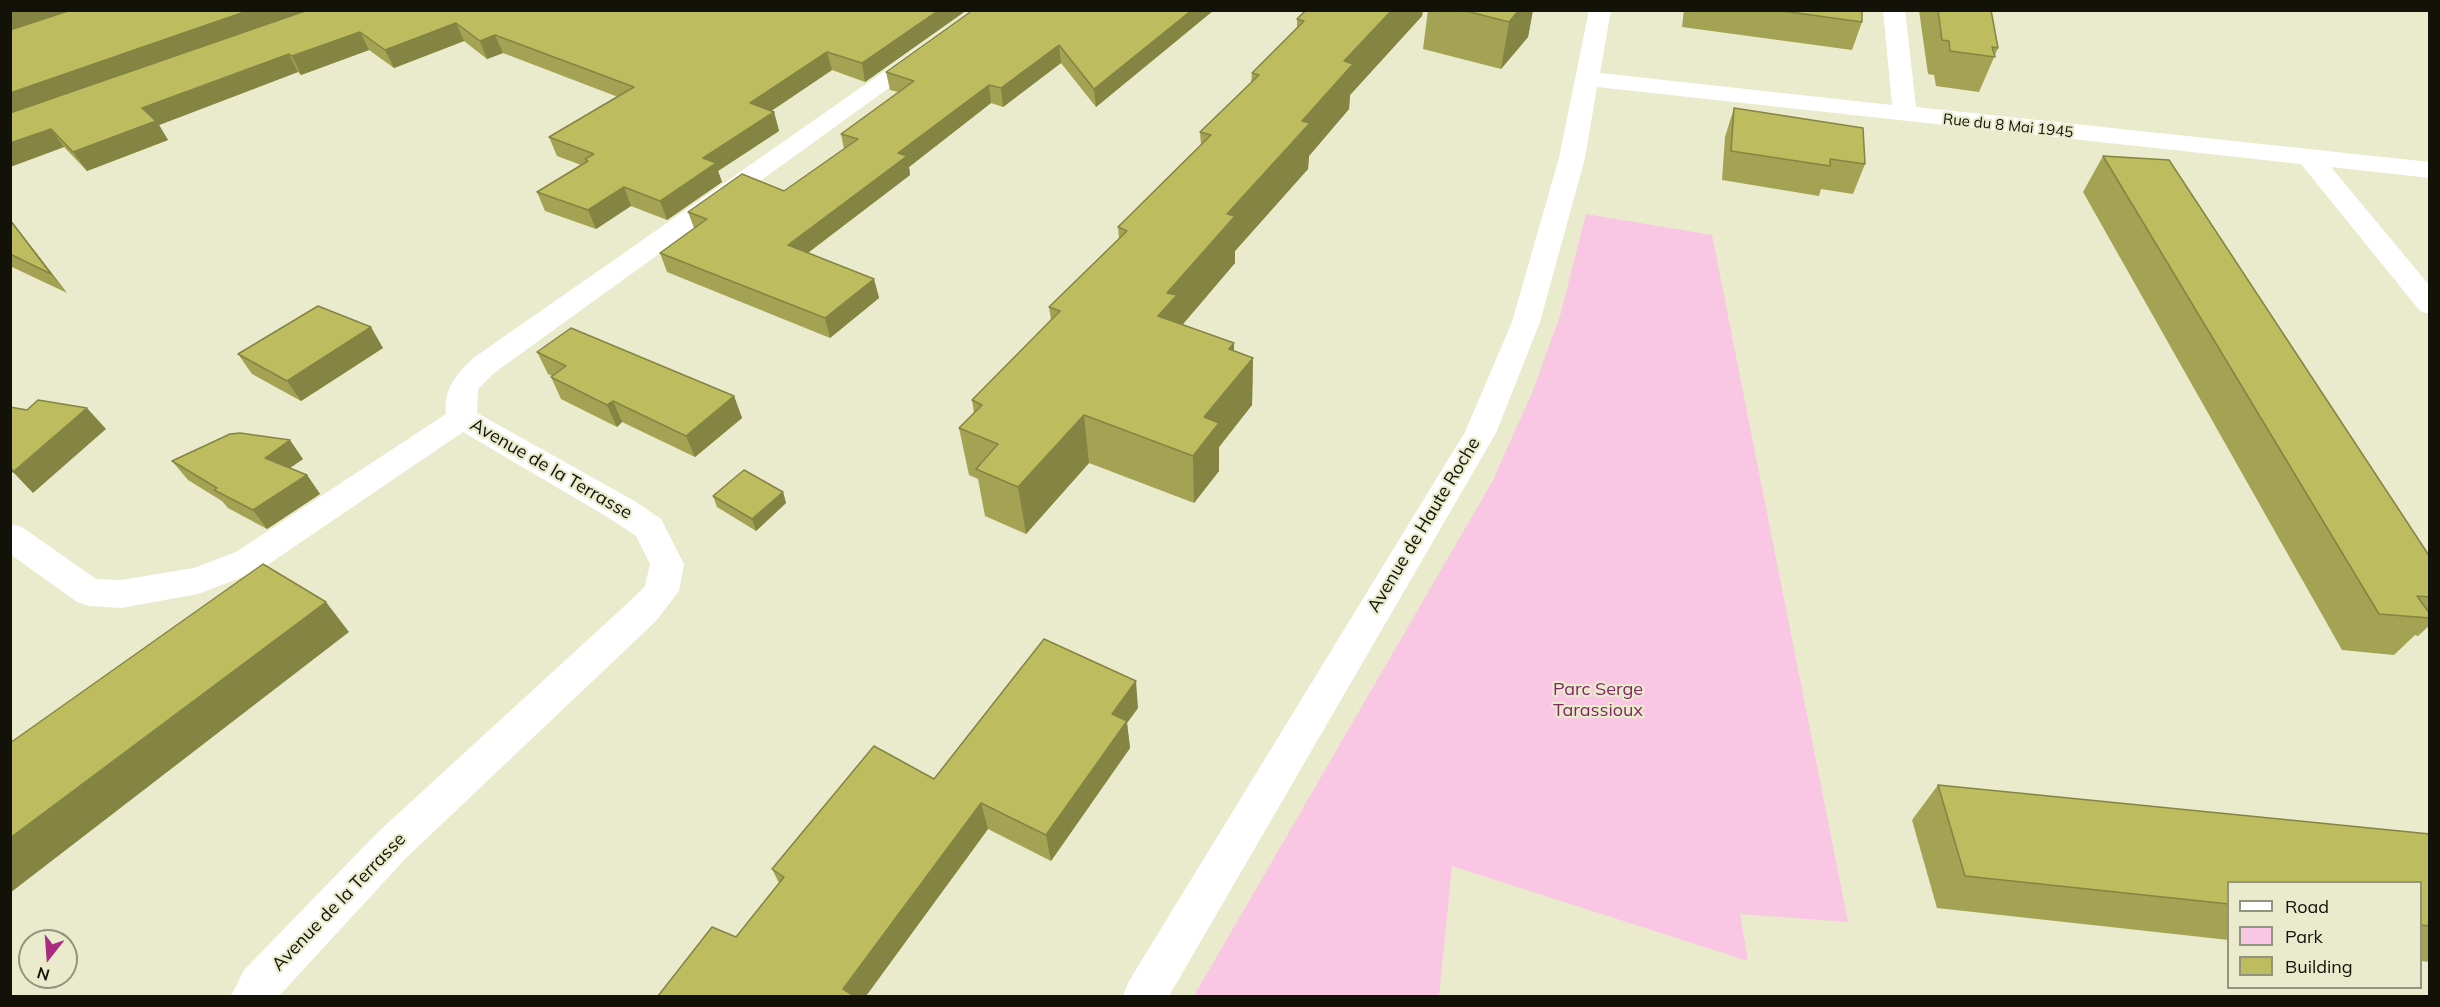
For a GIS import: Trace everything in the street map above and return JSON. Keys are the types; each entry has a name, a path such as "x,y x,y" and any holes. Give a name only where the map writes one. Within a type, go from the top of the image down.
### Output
{"street":[{"name":"Avenue de la Terrasse","path":"257,993 392,845 643,611 661,591 667,564 649,528 621,508 462,418 460,391 483,366 987,10"},
{"name":"Avenue de Haute Roche","path":"1144,996 1480,433 1526,322 1572,158 1600,10"},
{"path":"1894,10 1905,114"},
{"name":"Rue du 8 Mai 1945","path":"1586,79 2430,170"},
{"path":"2310,158 2430,305"},
{"path":"10,536 89,592 121,594 198,581 248,561 462,418"}],"green space":[{"name":"Parc Serge Tarassioux","path":"1586,214 1712,235 1848,922 1740,914 1748,961 1452,866 1439,996 1194,996 1492,482 1532,393 1560,316"}],"building":[{"path":"71,10 250,10 10,93 10,30"},
{"path":"308,10 939,10 862,63 827,52 750,103 774,112 703,158 716,163 660,201 624,187 588,210 537,192 588,161 585,159 594,154 549,137 634,87 495,35 480,41 456,23 385,50 360,32 292,56 289,54 142,108 156,121 73,152 51,129 10,143 10,113"},
{"path":"973,10 1192,10 1094,89 1059,45 1001,88 989,85 898,153 907,156 788,245 874,279 825,318 660,253 707,219 688,212 742,174 784,191 858,139 841,134 914,81 886,72"},
{"path":"1306,10 1392,10 1344,61 1353,64 1302,121 1310,123 1227,214 1235,216 1167,293 1177,295 1158,316 1234,343 1229,349 1253,358 1204,417 1219,423 1193,456 1084,415 1018,487 976,469 998,444 959,428 982,405 972,400 1060,311 1049,307 1127,231 1118,227 1211,135 1200,132 1259,75 1252,73 1304,21 1297,19"},
{"path":"1462,10 1519,10 1509,22"},
{"path":"1775,10 1862,10 1862,22"},
{"path":"1938,10 1991,10 1998,48 1992,47 1995,57 1950,51 1949,41 1942,40"},
{"path":"1734,108 1863,128 1865,164 1830,159 1830,166 1731,151"},
{"path":"2103,156 2169,160 2430,557 2430,597 2417,596 2430,614 2430,618 2379,614"},
{"path":"10,220 51,274 10,254"},
{"path":"318,306 371,327 287,381 238,354"},
{"path":"571,328 734,396 686,436 613,401 607,405 551,377 566,366 537,352"},
{"path":"38,400 87,408 13,472 10,464 10,407 27,410"},
{"path":"240,433 290,440 265,458 307,475 253,510 214,490 217,488 172,461 230,434"},
{"path":"744,470 783,492 752,519 713,496"},
{"path":"263,564 326,602 10,838 10,743"},
{"path":"1044,639 1136,681 1112,714 1127,721 1046,835 981,803 843,989 854,996 658,996 712,927 736,937 784,877 772,869 874,746 934,779"},
{"path":"1938,785 2430,834 2430,926 2422,925 2422,881 2227,881 2227,904 1965,876"}]}
